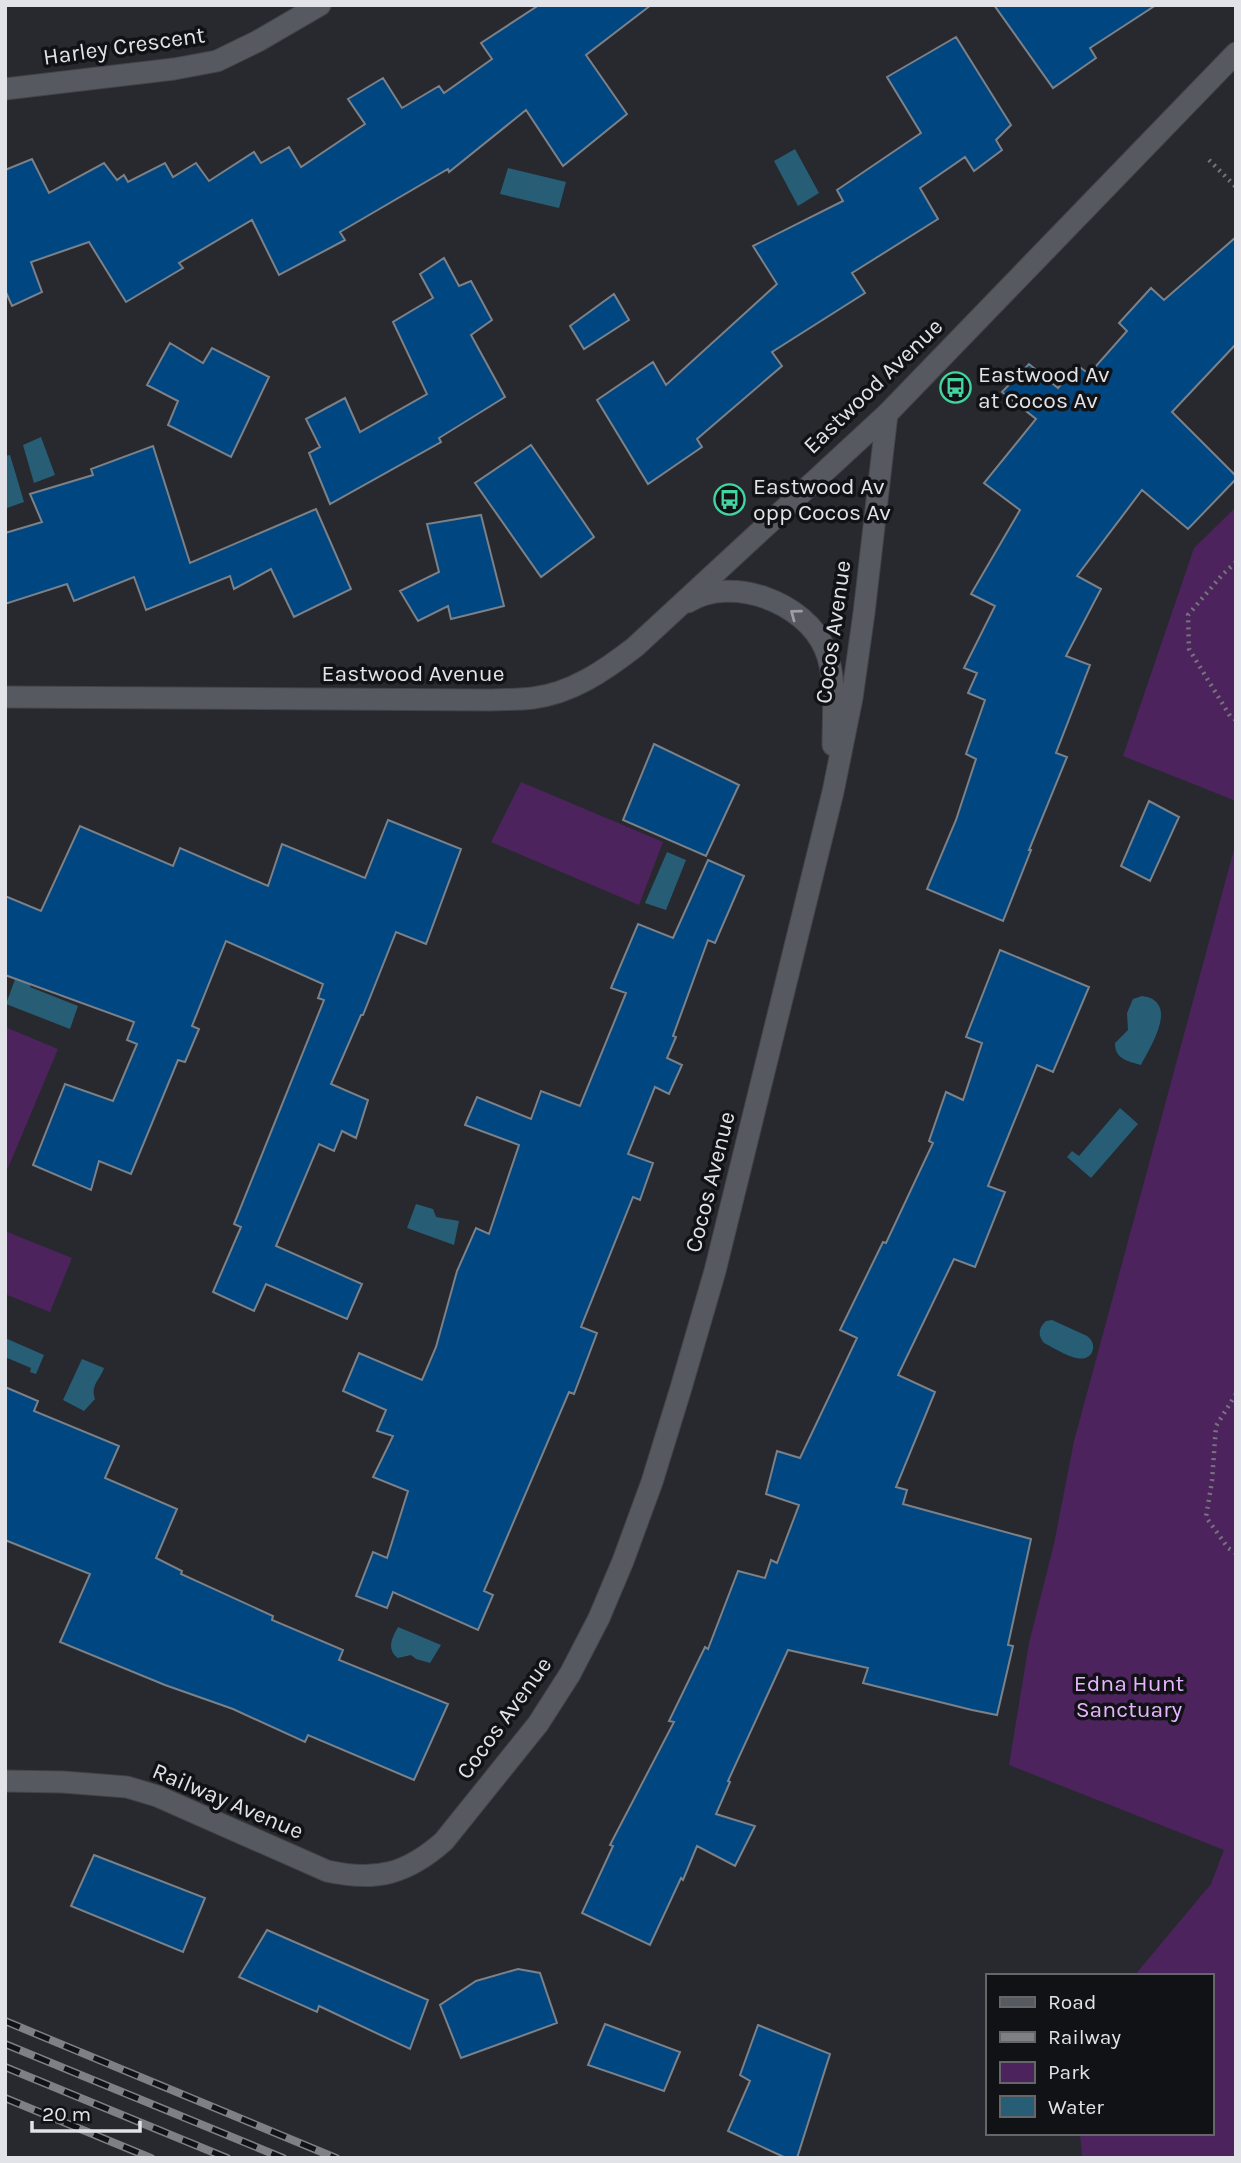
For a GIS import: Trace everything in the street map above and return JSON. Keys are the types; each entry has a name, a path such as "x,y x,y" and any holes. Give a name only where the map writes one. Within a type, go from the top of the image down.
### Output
{"street":[{"name":"Harley Crescent","path":"5,89 174,69 216,61 258,41 320,5"},
{"name":"Eastwood Avenue","path":"5,697 475,700 534,698 571,688 605,670 635,647 887,414 1236,53"},
{"name":"Cocos Avenue","path":"387,1874 428,1856 444,1841 538,1724 570,1674 599,1618 623,1561 655,1470 715,1271 833,792 852,698 887,414"},
{"path":"673,611 699,595 729,590 758,594 784,606 809,625 824,648 832,673 833,792"},
{"name":"Railway Avenue","path":"5,1781 127,1787 157,1796 327,1871 351,1876 387,1874"}],"path":[{"path":"1209,159 1236,187"},
{"path":"1236,562 1188,615 1189,649 1230,716 1236,720"},
{"path":"1236,1394 1216,1426 1206,1517 1228,1548 1236,1553"}],"green space":[{"path":"1236,507 1236,801 1123,756 1194,548"},
{"path":"521,782 663,842 639,905 491,842"},
{"name":"Edna Hunt Sanctuary","path":"1236,842 1236,2158 1082,2158 1080,2135 1213,2135 1213,1974 1136,1974 1211,1884 1224,1850 1009,1765 1029,1643 1054,1544 1074,1441"},
{"path":"5,1027 58,1049 8,1168 5,1167"},
{"path":"5,1231 72,1258 50,1312 5,1294"}],"water":[{"path":"795,149 819,193 798,206 774,161"},
{"path":"508,168 566,182 559,208 500,194"},
{"path":"41,437 55,475 34,483 23,445"},
{"path":"10,455 24,502 7,508 5,456"},
{"path":"667,852 686,860 666,910 645,903"},
{"path":"17,974 32,980 30,987 78,1006 70,1029 6,1004"},
{"path":"1142,996 1155,1001 1161,1017 1141,1065 1120,1056 1115,1043 1128,1030 1127,1013 1133,999"},
{"path":"1120,1108 1138,1124 1091,1178 1067,1157 1072,1151 1079,1156"},
{"path":"416,1204 433,1209 436,1217 459,1221 454,1245 407,1228"},
{"path":"1052,1320 1089,1338 1093,1347 1088,1357 1069,1356 1044,1343 1040,1337 1040,1328 1046,1321"},
{"path":"5,1338 44,1355 36,1374 30,1372 31,1368 5,1357"},
{"path":"82,1359 104,1368 95,1386 95,1399 84,1411 63,1400"},
{"path":"398,1627 441,1645 430,1663 411,1655 398,1658 394,1655 391,1643"}],"building":[{"path":"539,5 651,5 586,55 627,114 563,166 526,110 449,172 448,169 340,232 345,240 279,275 252,220 179,263 183,268 126,302 89,242 31,262 42,292 12,306 5,290 5,170 32,159 49,193 104,163 117,180 124,175 128,182 165,163 173,177 196,163 209,181 254,152 261,163 289,147 301,167 365,124 348,99 383,78 402,108 439,86 444,93 492,59 481,43"},
{"path":"994,5 1156,5 1090,48 1096,58 1053,88"},
{"path":"956,37 1011,125 996,140 1002,150 974,171 965,157 920,188 938,219 852,273 865,293 772,352 782,366 697,439 702,447 648,484 597,400 653,362 666,385 777,284 753,246 843,201 837,190 921,133 887,77"},
{"path":"1236,237 1236,344 1172,412 1236,479 1188,529 1142,490 1077,576 1101,589 1066,656 1090,665 1056,753 1067,757 1003,921 927,889 956,820 976,759 966,754 985,700 968,693 977,673 964,668 995,606 971,594 1020,510 984,483 1036,419 1002,392 1029,364 1058,388 1077,365 1089,374 1127,331 1119,323 1151,288 1164,300"},
{"path":"444,258 459,286 471,281 492,320 471,335 505,397 439,438 441,442 330,504 309,453 320,447 306,419 345,398 360,432 427,394 393,322 433,298 420,274"},
{"path":"614,294 629,320 584,349 570,326"},
{"path":"170,343 203,363 212,348 269,377 231,457 168,425 178,401 147,385"},
{"path":"531,445 594,537 541,577 475,483"},
{"path":"153,446 190,563 316,509 351,589 294,617 271,569 234,589 230,576 146,610 134,577 74,601 67,584 5,604 5,533 42,522 30,494 93,475 91,469"},
{"path":"481,515 504,606 451,619 448,606 418,621 400,591 439,572 427,524"},
{"path":"654,744 739,785 706,856 623,820"},
{"path":"1149,801 1179,817 1150,881 1121,866"},
{"path":"388,820 461,849 426,944 396,932 363,1015 331,1084 368,1100 356,1138 342,1131 334,1151 319,1144 276,1246 362,1284 347,1319 266,1284 254,1311 213,1292 241,1227 234,1224 324,1000 318,998 323,984 226,941 192,1026 199,1029 185,1062 178,1060 131,1174 99,1161 91,1190 33,1165 65,1084 113,1101 137,1044 127,1040 134,1022 5,975 5,896 41,911 80,826 173,866 180,848 268,886 282,844 365,878"},
{"path":"708,860 744,876 715,943 708,940 673,1036 676,1037 667,1058 682,1065 669,1094 655,1087 628,1154 653,1163 640,1200 633,1197 581,1327 597,1333 574,1394 569,1392 484,1591 493,1595 478,1630 393,1592 387,1608 356,1596 373,1552 387,1558 408,1491 373,1477 393,1436 377,1431 386,1410 343,1391 359,1353 422,1380 436,1347 457,1271 476,1228 489,1234 519,1145 465,1125 477,1097 531,1119 541,1091 580,1106 626,993 611,988 638,924 673,938"},
{"path":"1000,950 1089,987 1053,1072 1037,1065 988,1186 1005,1192 975,1267 954,1259 898,1375 935,1392 896,1487 907,1490 903,1504 1031,1539 1008,1645 1013,1646 997,1715 863,1683 868,1668 788,1650 728,1781 730,1782 716,1814 755,1826 735,1866 697,1846 650,1945 582,1913 613,1846 610,1845 674,1722 669,1721 705,1647 708,1649 738,1571 765,1578 771,1560 777,1563 799,1505 766,1494 777,1451 800,1458 857,1338 840,1330 883,1242 886,1243 933,1143 929,1141 946,1092 963,1100 982,1043 966,1037"},
{"path":"5,1387 38,1401 34,1411 119,1446 105,1478 177,1509 156,1558 182,1571 181,1574 273,1616 272,1620 343,1650 339,1660 448,1704 414,1780 308,1735 305,1742 233,1709 165,1685 60,1642 90,1574 5,1540"},
{"path":"94,1855 205,1898 183,1952 71,1906"},
{"path":"267,1930 428,2000 410,2049 319,2006 317,2012 239,1977"},
{"path":"518,1969 540,1973 557,2023 461,2058 440,2005 476,1981"},
{"path":"605,2024 680,2052 664,2091 588,2065"},
{"path":"758,2025 830,2054 797,2158 786,2158 728,2131 750,2081 740,2075"}],"railway":[{"path":"5,2021 336,2158"},
{"path":"5,2044 283,2158"},
{"path":"5,2067 227,2158"},
{"path":"5,2098 151,2158"}],"place":[{"name":"Eastwood Av at Cocos Av","path":"955,387"},
{"name":"Eastwood Av opp Cocos Av","path":"730,499"}]}
